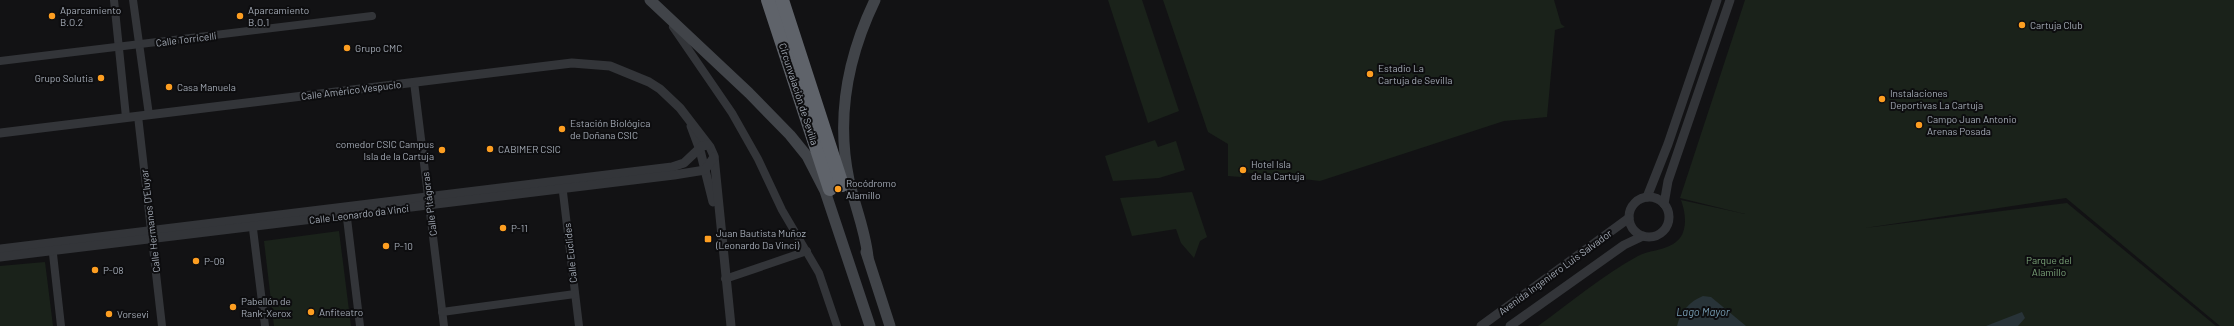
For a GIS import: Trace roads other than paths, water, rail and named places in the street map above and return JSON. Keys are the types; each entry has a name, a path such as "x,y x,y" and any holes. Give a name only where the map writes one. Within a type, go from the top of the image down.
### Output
{"highway":[{"name":"Circunvalación de Sevilla","path":"768,0 837,187"},
{"name":"Circunvalación de Sevilla","path":"782,0 837,187"}],"main road":[{"path":"650,0 749,93 790,135 807,156 837,187 868,257 890,326"},
{"path":"870,326 837,187 846,157 844,118 847,85 856,46 875,0"},
{"path":"837,187 877,326"}],"street":[{"path":"114,0 126,117"},
{"path":"133,0 149,114"},
{"path":"1647,197 1668,144 1717,0"},
{"path":"1664,204 1668,181 1730,0"},
{"path":"659,8 706,72 732,113 758,159 782,210 819,272 837,326"},
{"name":"Calle Torricelli","path":"0,61 372,16"},
{"name":"Calle Américo Vespucio","path":"0,133 572,63 600,64 636,75 660,89 686,115 708,145 709,159"},
{"name":"Calle Pitágoras","path":"414,82 444,326"},
{"name":"Calle Américo Vespucio","path":"686,115 700,150 709,159"},
{"name":"Calle Hermanos D'Eluyar","path":"138,116 162,326"},
{"name":"Calle Leonardo da Vinci","path":"429,202 562,181 672,167 684,163 700,150 702,146 708,145"},
{"path":"709,159 705,170 719,220"},
{"path":"709,159 719,220 731,326"},
{"name":"Calle Leonardo da Vinci","path":"0,257 52,247 429,202 563,190 705,170"},
{"name":"Calle Euclides","path":"562,181 579,326"},
{"path":"1647,197 1659,200 1664,204 1669,216 1666,228 1656,236 1643,236 1633,230 1629,218 1632,206 1636,202 1647,197"},
{"path":"346,212 360,326"},
{"name":"Avenida Ingeniero Luis Salvador","path":"1481,326 1629,218"},
{"path":"252,223 265,326"},
{"name":"Avenida Ingeniero Luis Salvador","path":"1510,326 1624,245 1643,236"},
{"path":"52,247 61,326"},
{"name":"Calle Leonardo da Vinci","path":"0,249 52,247"},
{"path":"725,279 807,251"},
{"path":"442,312 575,294"}],"water":[{"name":"Lago Mayor","path":"1703,296 1711,297 1746,326 1677,326 1680,316 1686,308 1698,298"},
{"path":"2022,312 2025,318 2018,326 1986,326"}],"place":[{"name":"Aparcamiento B.O.2","path":"52,16"},
{"name":"Aparcamiento B.O.1","path":"240,16"},
{"name":"Cartuja Club","path":"2022,25"},
{"name":"Grupo CMC","path":"347,48"},
{"name":"Estadio La Cartuja de Sevilla","path":"1370,74"},
{"name":"Grupo Solutia","path":"101,78"},
{"name":"Casa Manuela","path":"169,87"},
{"name":"Instalaciones Deportivas La Cartuja","path":"1882,99"},
{"name":"Campo Juan Antonio Arenas Posada","path":"1919,125"},
{"name":"Estación Biológica de Doñana CSIC","path":"562,129"},
{"name":"CABIMER CSIC","path":"490,149"},
{"name":"comedor CSIC Campus Isla de la Cartuja","path":"442,150"},
{"name":"Hotel Isla de la Cartuja","path":"1243,170"},
{"name":"Rocódromo Alamillo","path":"838,189"},
{"name":"P-11","path":"503,228"},
{"name":"Juan Bautista Muñoz (Leonardo Da Vinci)","path":"708,239"},
{"name":"P-10","path":"386,246"},
{"name":"P-09","path":"196,261"},
{"name":"P-08","path":"95,270"},
{"name":"Pabellón de Rank-Xerox","path":"233,307"},
{"name":"Anfiteatro","path":"311,312"},
{"name":"Vorsevi","path":"109,314"}],"park label":[{"name":"Parque del Alamillo","path":"2049,266"}]}
